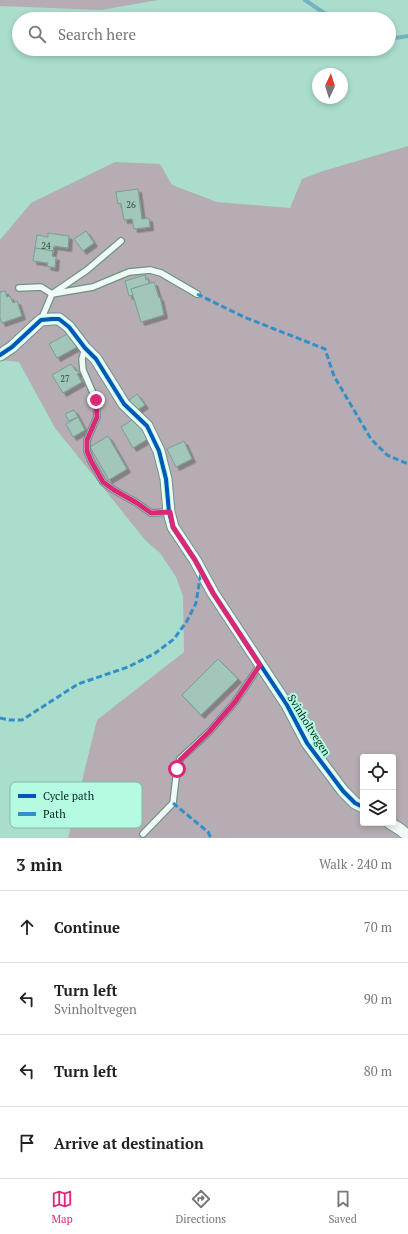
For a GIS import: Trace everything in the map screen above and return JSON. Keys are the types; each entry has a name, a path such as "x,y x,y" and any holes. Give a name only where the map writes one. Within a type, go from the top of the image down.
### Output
{"street":[{"name":"Svinholtvegen","path":"41,320 52,318 59,319 69,327 85,348 96,359 124,404 147,426 158,450 166,478 173,527 195,560 213,593 287,705 307,743 343,791 355,803 360,806"},
{"path":"0,355 12,347 41,320"},
{"path":"395,826 408,836"}],"lane":[{"path":"41,320 52,294 87,270 121,241"},
{"path":"19,288 41,287 52,294 93,287 129,272 150,270 161,273 197,294"},
{"path":"85,348 82,359 82,370 96,400 97,417 87,440 87,451 91,461 103,482 114,490 151,513 170,512"},
{"path":"142,834 173,803 177,769 180,760 209,732 235,702 260,665"}],"shaded area":[{"path":"0,0 158,0 101,10 0,6"},
{"path":"408,146 408,838 68,838 70,828 142,828 142,782 82,782 97,720 184,652 183,596 176,577 160,553 146,541 55,428 19,362 0,360 0,240 31,203 115,162 160,164 172,185 217,202 290,208 302,179 323,171"}],"building":[{"path":"138,189 142,219 149,218 150,227 134,229 132,219 124,220 121,203 118,204 116,192"},
{"path":"86,231 94,243 83,251 74,239"},
{"path":"48,233 69,236 68,248 54,246 53,251 35,248 37,235 48,237"},
{"path":"35,248 53,251 52,256 56,257 55,268 47,266 48,263 33,261"},
{"path":"145,275 149,284 131,289 133,295 129,296 125,281"},
{"path":"154,282 159,298 160,297 164,315 141,322 131,289"},
{"path":"5,291 7,297 10,296 13,303 17,301 22,316 2,323 0,318 0,292"},
{"path":"69,333 77,347 57,358 49,344"},
{"path":"71,364 79,373 77,374 82,382 63,393 52,375"},
{"path":"137,394 145,405 136,411 128,401"},
{"path":"74,410 78,417 69,421 65,414"},
{"path":"78,417 85,430 73,437 66,424"},
{"path":"135,418 148,439 133,448 121,427"},
{"path":"108,436 127,469 109,480 90,447"},
{"path":"184,441 192,459 176,467 167,449"},
{"path":"218,659 238,679 201,715 182,695"}],"waterway":[{"path":"305,0 323,12"},
{"path":"396,38 408,36"}],"marked path":[{"path":"197,294 244,317 325,349 334,376 371,439 387,455 408,464"},
{"path":"0,718 22,720 78,684 128,667 154,654 174,639 187,621 196,603 201,572"},
{"path":"173,803 208,832 211,838"}],"cycle path":[{"path":"0,355 12,347 41,320 59,319 69,327 85,348 96,359 124,404 147,426 159,451 166,479 169,512 173,527 195,560 213,593 287,705 307,743 343,791 355,803 360,806"}],"route":[{"path":"96,400 97,417 87,440 87,451 103,482 151,513 170,512 173,527 195,560 213,593 260,665 235,702 209,732 180,760 177,769"}]}
